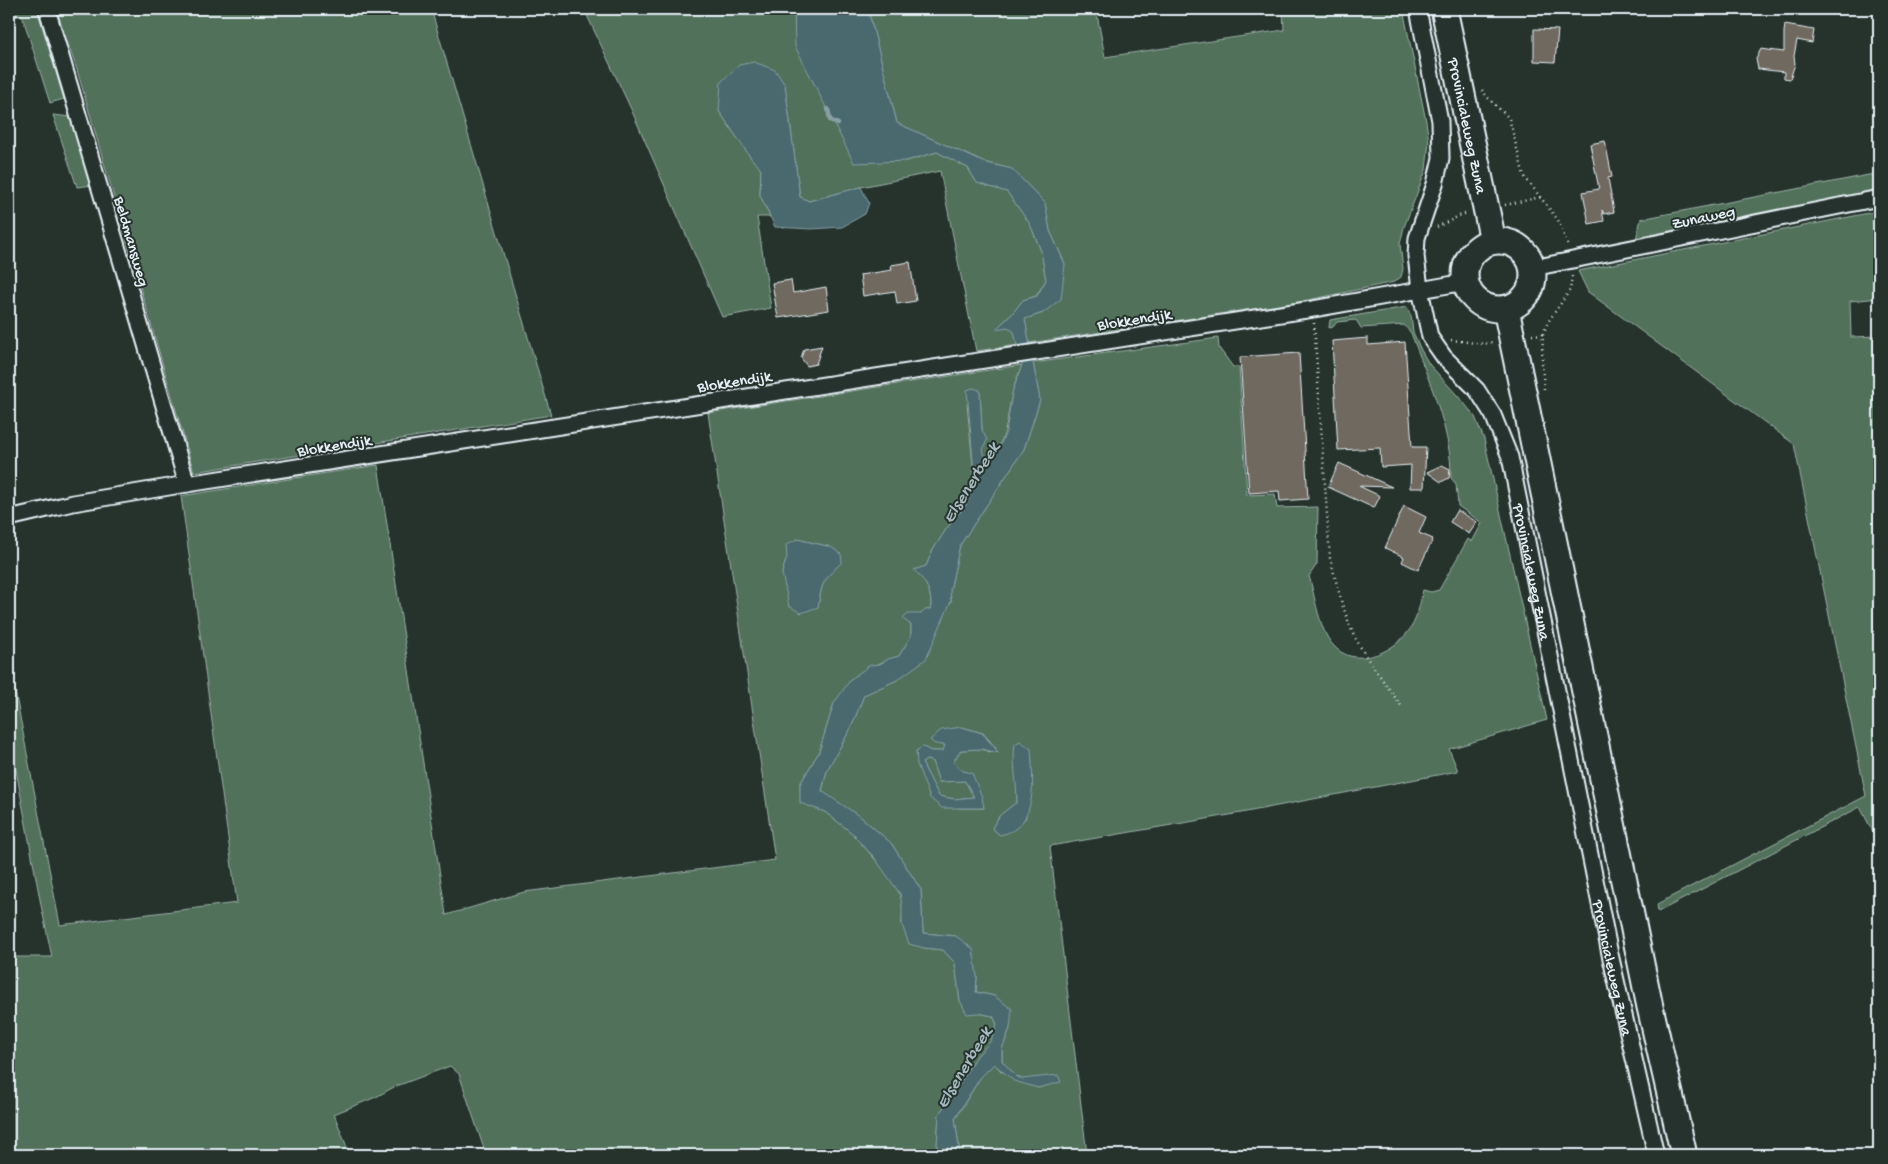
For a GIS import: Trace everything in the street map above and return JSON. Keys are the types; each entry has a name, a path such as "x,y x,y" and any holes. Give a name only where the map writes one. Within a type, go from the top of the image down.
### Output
{"main road":[{"name":"Provincialeweg Zuna","path":"1444,9 1493,241"},
{"path":"1493,241 1514,244 1527,254 1533,268 1533,282 1529,292 1521,302 1506,309 1490,309 1478,303 1469,293 1465,282 1465,267 1469,258 1480,246 1493,241"},
{"name":"Provincialeweg Zuna","path":"1506,309 1650,1007 1684,1155"}],"street":[{"name":"Beldmansweg","path":"47,9 187,484"},
{"name":"Provincialeweg Zuna","path":"1418,9 1440,121 1442,158 1417,238 1416,256 1420,289 1430,337 1444,357 1477,390 1493,415 1510,458 1610,954 1656,1155"},
{"name":"Zunaweg","path":"1533,268 1879,198"},
{"name":"Blokkendijk","path":"9,518 73,503 187,484 1026,352 1313,309 1465,282"}],"path":[{"name":"Provincialeweg Zuna","path":"1481,88 1488,98 1509,118 1524,176 1558,220 1572,261 1570,290 1548,322 1543,334 1512,339"},
{"path":"1313,309 1330,558 1342,604 1353,634 1367,658 1402,707"},
{"path":"1430,337 1484,344 1512,339"}],"green space":[{"path":"9,9 37,9 64,99 50,103 22,15 9,18"},
{"path":"56,9 431,9 551,415 194,472 77,70"},
{"path":"584,9 794,9 796,46 906,161 937,152 968,168 977,183 1007,192 1030,224 1041,251 1046,280 1036,296 1023,300 997,328 1008,327 1014,332 1018,345 976,351 940,171 861,187 809,201 800,197 785,85 719,111 751,158 761,169 760,195 770,217 757,217 771,308 722,317 631,109"},
{"path":"868,9 1096,9 1105,57 1284,30 1283,9 1403,9 1429,142 1426,170 1404,227 1400,244 1403,269 1401,277 1394,282 1299,302 1029,343 1025,319 1043,313 1065,264 1050,231 1045,203 1012,169 983,162 897,123"},
{"path":"53,115 71,117 93,185 77,187"},
{"path":"1879,173 1879,191 1636,239 1641,219"},
{"path":"1879,211 1879,298 1850,301 1851,337 1879,336 1879,844 1860,807 1658,912 1657,904 1866,796 1794,444 1588,292 1578,271"},
{"path":"1407,307 1411,316 1413,332 1429,364 1475,417 1484,439 1547,720 1449,749 1458,771 1241,813 1050,846 1087,1155 960,1155 955,1119 980,1078 994,1063 1001,1071 1038,1088 1060,1081 1058,1076 1022,1080 1002,1061 1002,1049 1010,1028 994,996 976,992 977,977 956,936 923,933 921,890 891,843 862,818 822,792 827,770 851,728 864,695 897,680 951,601 950,590 960,545 1024,449 1040,400 1033,363 1218,338 1219,348 1233,367 1239,367 1247,495 1275,494 1277,508 1318,507 1317,564 1309,576 1321,622 1328,639 1341,652 1361,657 1372,656 1382,652 1400,641 1410,629 1418,613 1423,590 1431,592 1439,590 1468,539 1472,542 1482,523 1458,506 1456,484 1451,478 1450,460 1443,423 1411,333 1404,325 1361,328 1356,320 1337,322 1333,327 1329,328 1330,320","holes":["962,727 983,733 996,748 990,752 981,749 961,750 952,762 976,783 984,808 959,808 930,798 916,751 923,747 931,751 943,751 945,745","1016,776 1026,818 1000,835 992,828 1000,815 1017,802"]},
{"path":"1022,365 1013,390 1005,431 999,446 986,463 982,450 986,440 982,431 980,391 967,404 975,485 966,505 947,528 933,550 926,566 915,570 928,588 931,609 921,614 903,618 911,625 911,636 899,656 870,666 834,703 819,752 800,784 801,803 825,812 868,845 856,837 885,871 899,893 902,905 902,925 924,948 943,950 955,963 960,1001 978,1013 993,1016 997,1025 991,1041 974,1059 939,1114 938,1155 486,1155 459,1074 450,1066 394,1087 376,1097 334,1114 350,1155 9,1155 9,957 52,957 9,732 9,660 60,925 237,903 181,496 378,465 446,915 524,892 775,860 708,413","holes":["797,539 831,547 842,562 824,582 818,607 782,573 787,557"]},
{"path":"926,760 932,761 939,782 965,781 974,797 954,799 939,796 922,763"}],"water":[{"path":"794,9 868,9 897,123 983,162 1012,169 1045,203 1050,231 1065,264 1061,299 1043,313 1025,319 1040,400 1024,449 960,545 950,590 951,601 926,659 897,680 864,695 851,728 827,770 822,791 862,818 891,843 921,890 923,933 956,936 973,949 977,977 976,992 994,996 1012,1009 1010,1028 1002,1049 1002,1061 1016,1076 1022,1079 1058,1075 1061,1082 1038,1088 1014,1081 994,1064 980,1078 955,1118 960,1155 938,1155 939,1114 974,1059 991,1041 997,1024 993,1016 978,1013 967,1014 960,1001 955,963 943,950 909,944 902,925 900,894 874,857 853,835 856,836 825,812 800,803 800,784 819,752 834,703 851,679 870,665 880,664 888,659 899,656 911,636 911,625 903,619 908,614 921,614 925,610 931,609 927,587 914,570 926,566 933,550 947,528 966,505 975,485 967,390 973,388 980,390 982,430 987,440 983,450 987,462 998,450 1006,432 1012,393 1022,365 1014,332 1008,327 996,329 1023,300 1037,296 1046,280 1041,251 1030,224 1007,192 977,183 968,168 937,152 906,161 854,163 795,46"},
{"path":"754,62 775,70 785,85 800,197 809,201 861,187 869,203 865,214 842,227 811,229 775,227 760,195 761,169 751,158 719,111 721,82 739,65"},
{"path":"797,539 831,547 841,554 842,562 824,582 818,607 801,613 789,606 782,573 787,557 786,545"},
{"path":"962,727 982,733 999,753 981,749 961,750 953,762 963,771 972,773 982,797 984,808 942,808 930,798 917,764 916,751 923,747 931,751 943,751 945,745 935,744 930,740 941,730","holes":["926,760 932,761 939,782 965,781 974,797 954,799 939,796 922,763"]},
{"path":"1020,741 1031,749 1031,801 1022,823 1013,831 1000,835 992,828 1000,815 1017,802 1014,751 1015,744"}],"building":[{"path":"1785,25 1814,30 1812,43 1797,40 1794,56 1795,64 1790,79 1784,78 1784,72 1758,69 1756,59 1761,49 1784,52"},
{"path":"1534,29 1558,30 1555,62 1534,61"},
{"path":"1605,141 1612,177 1608,178 1614,212 1604,214 1602,210 1604,221 1589,224 1583,192 1599,189 1590,144"},
{"path":"910,262 916,301 897,304 895,291 863,296 860,275 892,270 891,265"},
{"path":"791,280 793,293 826,287 829,310 778,318 772,283"},
{"path":"1368,338 1368,345 1405,342 1412,447 1426,447 1424,488 1410,488 1411,465 1381,467 1380,448 1338,450 1332,341"},
{"path":"822,346 816,364 807,366 801,358 804,349"},
{"path":"1299,353 1308,499 1280,501 1279,491 1249,493 1240,357"},
{"path":"1339,463 1392,487 1359,486 1380,496 1374,508 1328,487"},
{"path":"1442,465 1450,469 1449,478 1441,482 1427,472"},
{"path":"1404,506 1426,517 1419,533 1433,539 1418,570 1402,562 1404,557 1385,548"},
{"path":"1457,510 1477,522 1469,534 1450,522"}],"waterway":[{"name":"Elsenerbeek","path":"828,109 830,120 838,124"}]}
